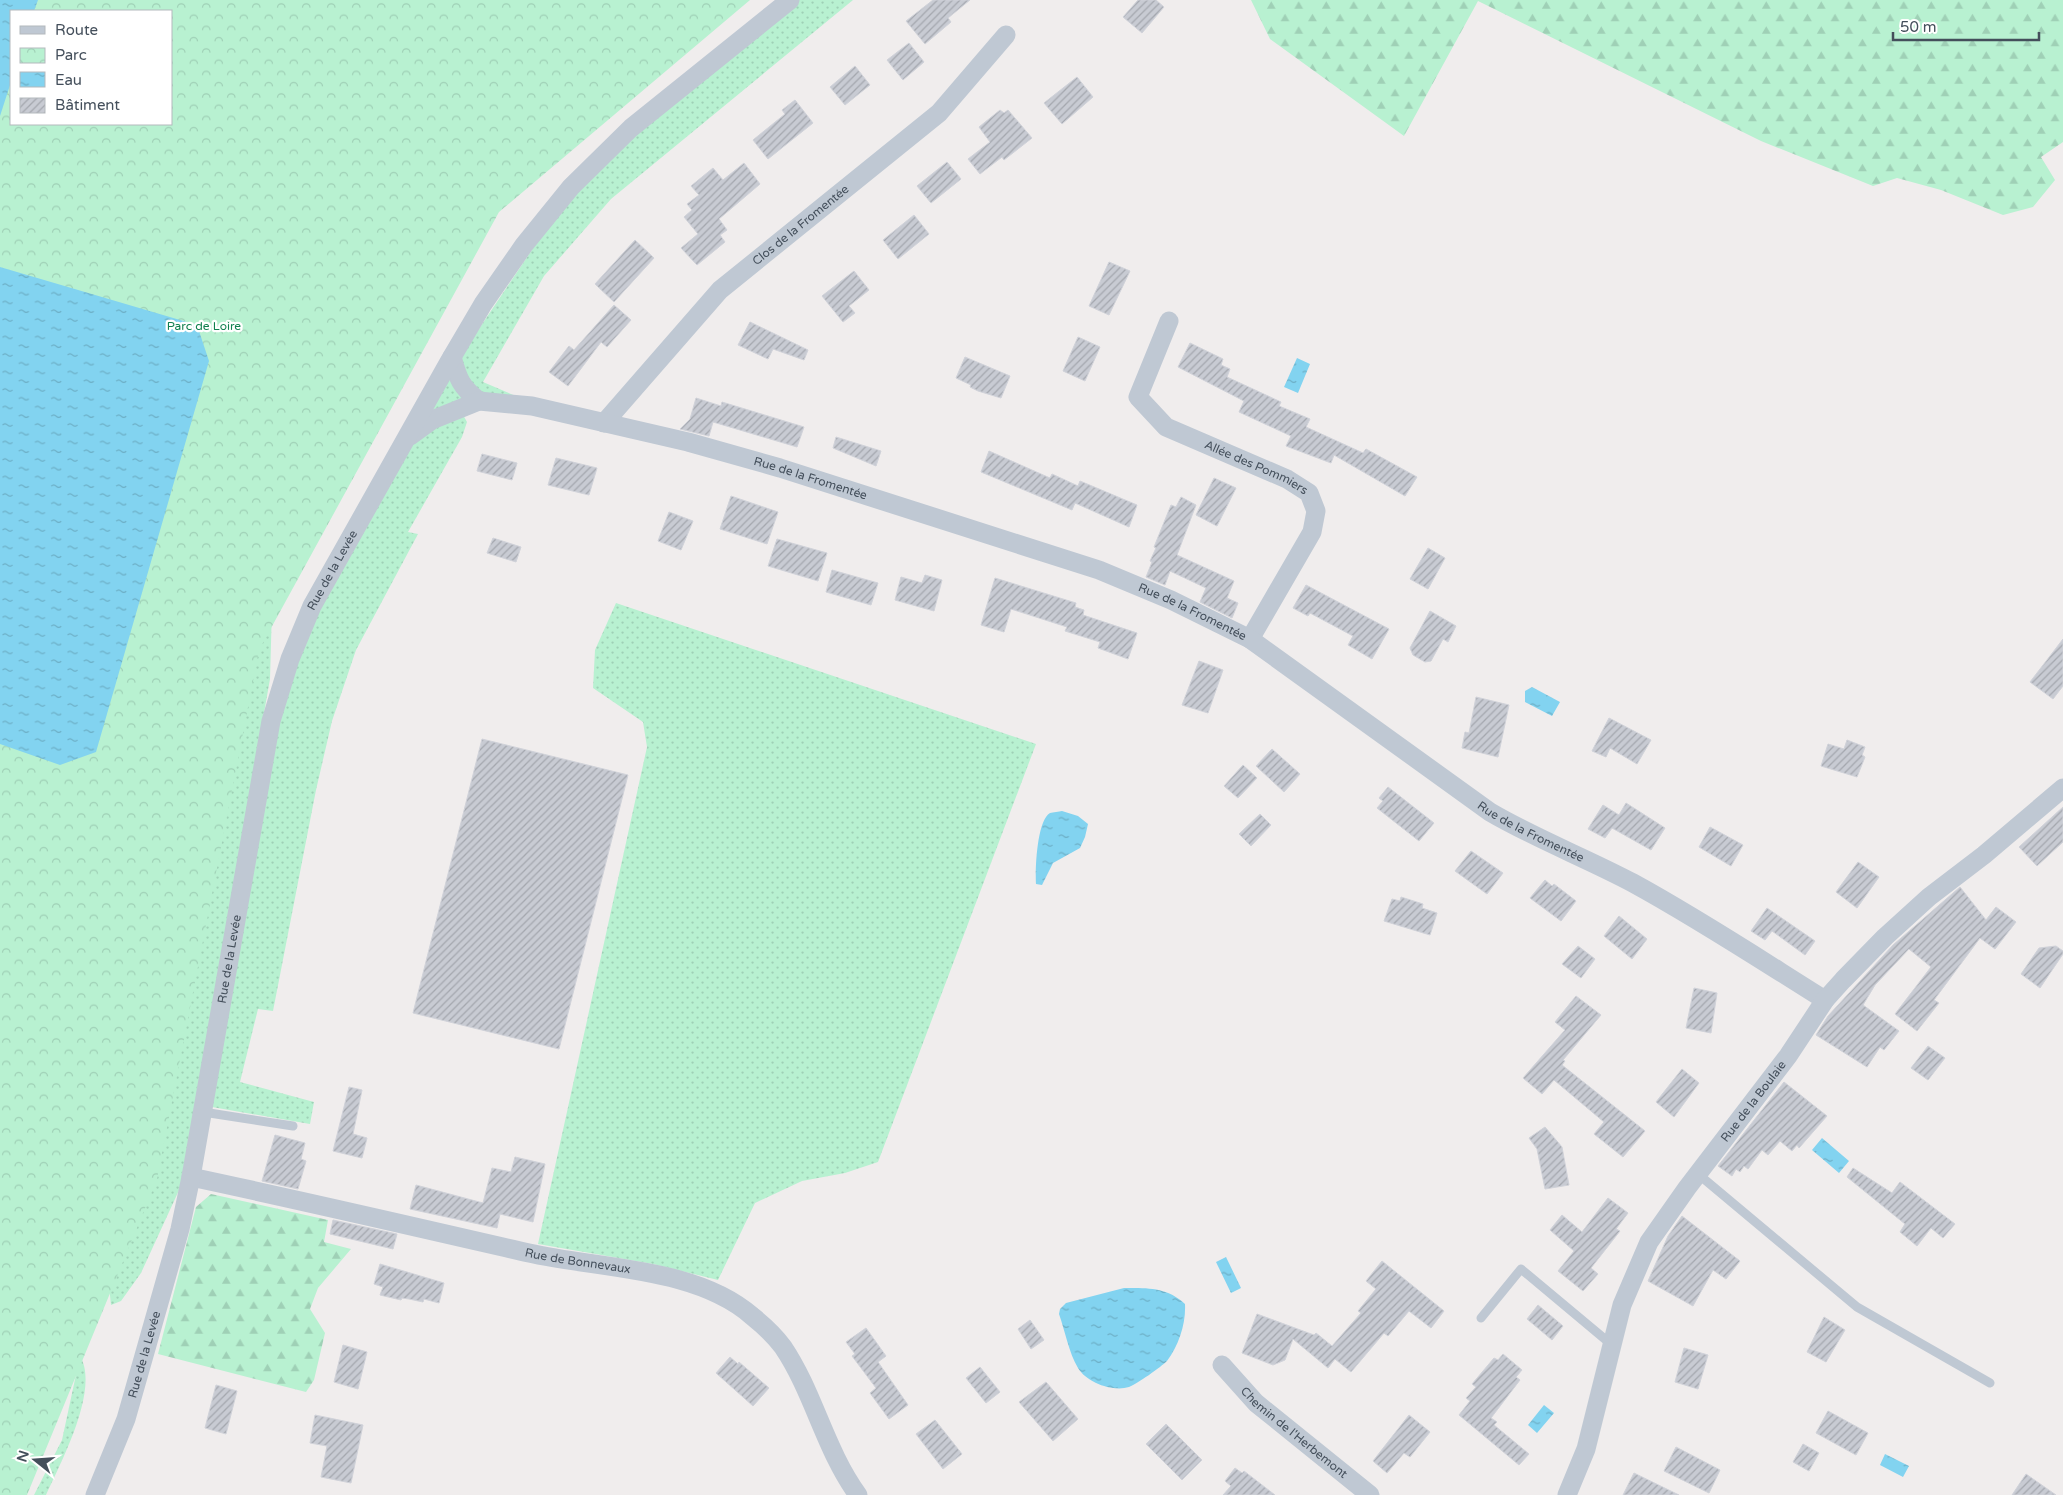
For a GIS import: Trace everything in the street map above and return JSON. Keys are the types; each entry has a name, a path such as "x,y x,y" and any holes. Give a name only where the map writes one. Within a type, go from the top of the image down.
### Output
{"street":[{"name":"Rue de la Levée","path":"95,1495 126,1418 180,1229 203,1112 271,721 290,659 312,606 404,440 483,304 524,245 571,186 631,128 790,0"},
{"name":"Clos de la Fromentée","path":"604,423 720,290 939,113 1006,35"},
{"name":"Allée des Pommiers","path":"1169,320 1138,397 1166,427 1287,479 1309,493 1316,510 1312,532 1250,639"},
{"path":"452,357 458,379 465,391 479,401"},
{"name":"Rue de la Fromentée","path":"404,440 432,420 479,401 532,406 688,442 780,468 1099,570 1171,600 1250,639 1490,812 1525,833 1632,882 1712,929 1825,1000"},
{"name":"Rue de la Boulaie","path":"1567,1495 1586,1448 1622,1305 1650,1242 1698,1174 1788,1056 1825,1000 1884,937 1921,904 1984,855 2063,788"},
{"name":"Rue de Bonnevaux","path":"191,1177 532,1254 664,1277 714,1291 751,1315 782,1345 804,1382 843,1475 858,1495"},
{"name":"Chemin de l'Herbemont","path":"1222,1366 1256,1403 1370,1495"}],"lane":[{"path":"203,1112 293,1126"},
{"path":"1698,1174 1857,1307 1990,1383"},
{"path":"1481,1318 1521,1269 1612,1345"}],"green space":[{"name":"Parc de Loire","path":"0,0 750,0 499,212 259,650 157,1179 27,1495 0,1495"},
{"path":"799,0 853,0 611,199 544,276 483,382 518,397 473,391 458,360 564,202 637,129"},
{"path":"1251,0 2063,0 2063,142 2041,157 2055,180 2033,207 2003,215 1941,190 1897,178 1873,186 1761,141 1478,1 1404,136 1270,39"},
{"path":"448,373 465,398 422,419"},
{"path":"462,413 467,422 462,437 408,532 418,534 356,650 332,721 316,790 273,1011 258,1009 240,1082 314,1102 310,1124 212,1107 278,715 317,609 412,443 432,428"},
{"path":"616,603 1036,744 878,1162 845,1173 802,1181 755,1203 718,1280 653,1264 538,1244 647,747 643,722 593,688 595,650"},
{"path":"272,608 270,679 180,1188 141,1273 121,1301 111,1305 109,1286 190,852"},
{"path":"211,1194 328,1220 324,1242 351,1249 318,1288 310,1309 325,1333 314,1380 306,1392 158,1354 196,1207"},
{"path":"80,1356 85,1370 85,1387 76,1426 46,1495 34,1495 62,1440"}],"water":[{"path":"0,0 38,0 34,10 10,10 10,85 0,116"},
{"path":"0,267 197,325 209,361 96,752 60,765 0,744"},
{"path":"1297,358 1310,364 1298,393 1284,387"},
{"path":"1532,687 1560,702 1552,716 1525,702 1525,691"},
{"path":"1062,811 1078,816 1088,824 1085,837 1080,848 1053,863 1042,885 1036,884 1038,846 1042,825 1050,813"},
{"path":"1822,1138 1849,1161 1839,1173 1812,1150"},
{"path":"1226,1257 1241,1288 1231,1293 1216,1262"},
{"path":"1124,1288 1164,1291 1185,1304 1185,1311 1178,1341 1167,1361 1133,1385 1116,1388 1094,1382 1078,1368 1059,1314 1060,1309 1066,1303"},
{"path":"1544,1405 1554,1413 1537,1433 1528,1425"},
{"path":"1885,1454 1909,1466 1903,1477 1880,1465"}],"building":[{"path":"933,0 970,0 948,18 951,22 925,44 906,21"},
{"path":"1138,0 1156,0 1164,7 1142,33 1123,17"},
{"path":"909,43 924,62 903,80 887,60"},
{"path":"855,66 870,85 845,105 830,87"},
{"path":"1077,77 1093,97 1062,124 1044,103"},
{"path":"795,100 813,123 768,159 753,140 785,114 782,110"},
{"path":"1000,110 1004,113 1008,110 1032,138 1004,160 1002,157 980,174 968,159 990,142 979,127"},
{"path":"947,162 961,179 931,203 917,186"},
{"path":"744,163 760,184 719,219 727,230 720,235 725,242 697,265 681,248 698,234 684,217 692,210 687,204 699,195 691,186 713,168 723,180"},
{"path":"914,215 929,234 898,259 883,240"},
{"path":"635,240 654,258 614,302 595,284"},
{"path":"1109,262 1130,271 1109,315 1089,306"},
{"path":"854,271 869,290 849,306 855,313 843,322 822,296"},
{"path":"614,305 631,320 607,347 601,342 568,386 549,372 569,346 574,350"},
{"path":"750,322 808,350 804,360 773,349 768,359 738,345"},
{"path":"1078,337 1100,347 1085,381 1063,371"},
{"path":"1190,343 1223,359 1221,365 1230,369 1227,377 1281,402 1279,406 1310,419 1306,427 1363,453 1366,449 1417,477 1405,496 1334,455 1331,463 1286,446 1291,436 1239,412 1244,401 1178,367"},
{"path":"965,357 1010,376 1001,398 978,391 970,387 971,385 956,378"},
{"path":"696,398 721,406 722,402 804,427 797,447 713,422 709,436 680,429 690,419"},
{"path":"836,437 881,451 876,466 833,448"},
{"path":"989,451 1050,478 1052,474 1078,486 1080,481 1137,505 1129,527 1075,503 1072,510 981,472"},
{"path":"482,454 517,463 512,480 477,471"},
{"path":"556,458 597,468 589,495 548,485"},
{"path":"1214,478 1236,488 1217,526 1196,515"},
{"path":"731,496 778,512 767,544 720,529"},
{"path":"1181,497 1196,505 1177,555 1234,581 1227,598 1238,603 1232,618 1200,602 1206,588 1170,571 1165,585 1146,577 1156,548 1154,547 1171,505 1176,507"},
{"path":"669,512 693,521 681,550 658,541"},
{"path":"493,538 521,547 516,562 487,553"},
{"path":"777,539 827,553 818,581 768,566"},
{"path":"1428,548 1445,558 1428,589 1410,579"},
{"path":"832,570 878,583 871,605 826,592"},
{"path":"925,575 942,580 934,611 895,600 901,577 922,583"},
{"path":"995,578 1076,603 1075,607 1084,610 1083,615 1137,633 1128,659 1098,648 1100,642 1065,631 1067,627 1011,609 1004,632 981,625"},
{"path":"1306,585 1389,629 1372,659 1348,645 1353,636 1310,613 1308,616 1293,608"},
{"path":"1430,611 1456,626 1448,642 1443,639 1431,661 1425,662 1413,655 1410,648"},
{"path":"2063,639 2063,686 2053,699 2030,682"},
{"path":"1199,661 1223,670 1208,713 1182,705"},
{"path":"1476,697 1509,705 1498,757 1462,748 1465,732 1469,733"},
{"path":"1609,718 1651,740 1637,764 1610,748 1606,757 1592,751"},
{"path":"482,739 628,775 559,1049 413,1013"},
{"path":"1847,740 1865,747 1862,755 1865,757 1857,777 1821,766 1828,744 1844,749"},
{"path":"1272,749 1300,774 1284,792 1256,766"},
{"path":"1243,765 1257,778 1238,798 1224,786"},
{"path":"1388,787 1434,823 1419,841 1377,808 1383,801 1379,798"},
{"path":"1626,803 1665,828 1651,850 1612,828 1605,838 1588,829 1603,805 1619,815"},
{"path":"2063,807 2063,842 2037,866 2019,847"},
{"path":"1260,814 1271,825 1251,846 1239,834"},
{"path":"1710,827 1743,845 1731,866 1699,847"},
{"path":"1471,851 1503,873 1487,894 1455,871"},
{"path":"1858,862 1879,877 1857,908 1836,892"},
{"path":"1545,880 1552,886 1554,884 1576,901 1561,921 1530,898"},
{"path":"1960,887 1986,920 1996,907 2016,922 1995,949 1980,938 1934,1000 1939,1003 1917,1031 1895,1014 1931,967 1909,949 1875,985 1863,1005 1899,1031 1884,1050 1880,1047 1867,1067 1816,1035 1828,1016 1893,945"},
{"path":"1401,897 1423,904 1422,908 1437,913 1430,935 1384,921 1392,899 1400,901"},
{"path":"1767,908 1815,941 1805,955 1772,931 1765,940 1751,931"},
{"path":"1619,916 1647,939 1632,959 1604,936"},
{"path":"1578,946 1595,959 1581,978 1562,964"},
{"path":"2056,946 2063,951 2063,954 2040,988 2021,974 2039,948"},
{"path":"1694,988 1717,993 1711,1033 1686,1028"},
{"path":"1576,996 1601,1015 1563,1060 1565,1061 1562,1065 1645,1131 1623,1157 1594,1134 1604,1122 1554,1080 1542,1094 1523,1078 1565,1030 1555,1022"},
{"path":"1928,1046 1945,1058 1928,1080 1911,1068"},
{"path":"1682,1069 1699,1083 1674,1117 1656,1102"},
{"path":"1784,1082 1827,1116 1799,1148 1797,1145 1792,1151 1780,1141 1768,1155 1762,1150 1748,1169 1744,1166 1740,1172 1736,1169 1732,1176 1718,1166"},
{"path":"349,1087 362,1090 353,1134 367,1138 362,1158 333,1151"},
{"path":"1545,1127 1562,1147 1569,1185 1545,1189 1537,1149 1529,1138"},
{"path":"275,1135 305,1143 301,1159 306,1161 298,1189 262,1181"},
{"path":"515,1157 545,1164 533,1222 500,1214 497,1228 410,1209 416,1185 483,1203 492,1168 511,1172"},
{"path":"1853,1168 1892,1193 1900,1182 1955,1224 1943,1238 1931,1228 1917,1246 1900,1232 1905,1224 1847,1177"},
{"path":"1608,1198 1628,1213 1616,1229 1620,1231 1591,1268 1598,1274 1583,1291 1558,1271 1574,1251 1550,1230 1562,1215 1582,1232"},
{"path":"1682,1216 1740,1261 1726,1279 1713,1270 1693,1306 1648,1281 1668,1236"},
{"path":"333,1220 397,1234 393,1249 330,1234"},
{"path":"1382,1261 1444,1311 1431,1328 1409,1311 1388,1336 1384,1333 1351,1372 1335,1359 1328,1368 1293,1339 1285,1360 1273,1365 1242,1353 1257,1314 1314,1335 1316,1333 1332,1346 1361,1313 1358,1311 1376,1289 1366,1281"},
{"path":"380,1264 444,1283 439,1303 424,1299 423,1302 402,1298 401,1300 380,1295 383,1287 374,1284"},
{"path":"1538,1305 1563,1326 1552,1340 1527,1319"},
{"path":"1824,1317 1845,1330 1826,1362 1807,1352"},
{"path":"1030,1320 1044,1340 1031,1349 1018,1329"},
{"path":"866,1328 886,1356 878,1362 908,1405 889,1419 870,1393 876,1388 852,1356 855,1354 846,1342"},
{"path":"343,1345 367,1352 358,1389 334,1382"},
{"path":"1684,1348 1708,1355 1698,1389 1675,1382"},
{"path":"1503,1354 1522,1370 1516,1377 1520,1380 1491,1418 1497,1422 1494,1425 1529,1454 1519,1465 1459,1415 1470,1401 1466,1398 1476,1387 1472,1384 1494,1358 1498,1360"},
{"path":"730,1357 738,1364 739,1362 769,1388 753,1406 716,1373"},
{"path":"980,1367 1000,1392 986,1403 966,1378"},
{"path":"1046,1382 1078,1419 1053,1441 1019,1402"},
{"path":"216,1385 237,1391 226,1434 205,1428"},
{"path":"1828,1411 1868,1433 1856,1455 1816,1433"},
{"path":"315,1415 363,1425 351,1483 321,1477 327,1446 310,1443"},
{"path":"1409,1415 1430,1432 1410,1457 1404,1453 1387,1473 1373,1461"},
{"path":"935,1420 962,1454 943,1469 916,1434"},
{"path":"1166,1424 1202,1460 1182,1480 1146,1444"},
{"path":"1803,1444 1819,1453 1809,1471 1793,1462"},
{"path":"1676,1447 1720,1470 1709,1493 1664,1471"},
{"path":"1235,1468 1242,1473 1244,1471 1275,1495 1223,1495 1231,1486 1225,1481"},
{"path":"1634,1473 1679,1495 1623,1495"},
{"path":"2026,1474 2056,1495 2012,1495"}]}
